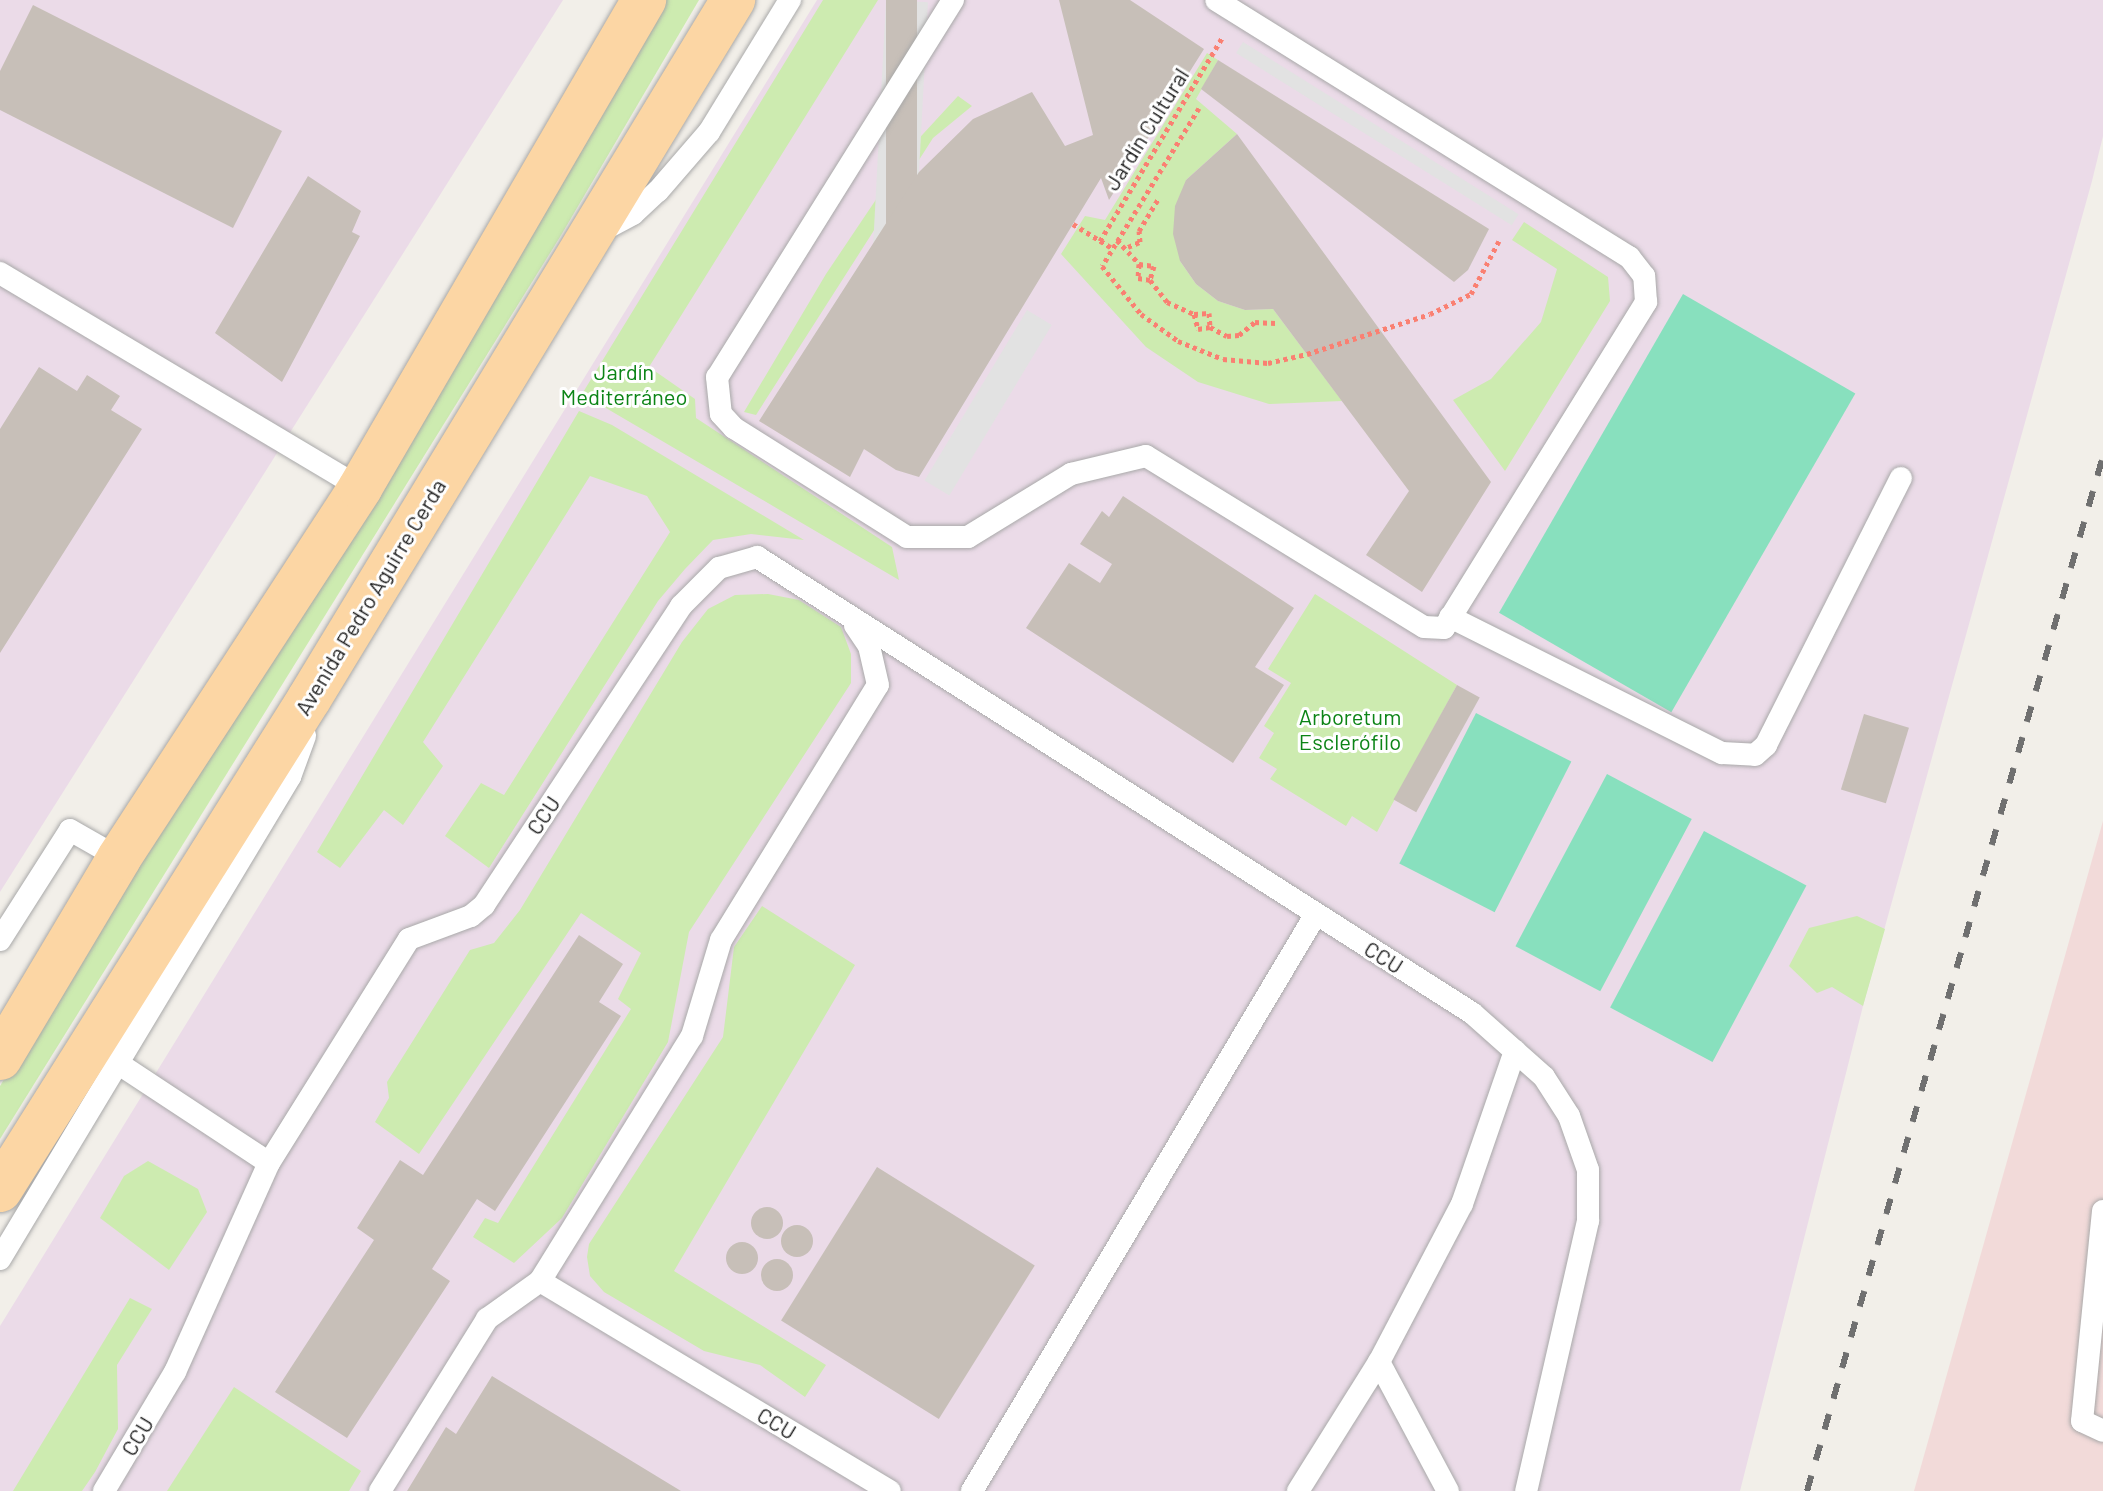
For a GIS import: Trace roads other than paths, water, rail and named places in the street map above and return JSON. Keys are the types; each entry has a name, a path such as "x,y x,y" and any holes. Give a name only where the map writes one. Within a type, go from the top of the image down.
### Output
{"main road":[{"path":"0,1058 119,858 360,488 644,0"},
{"name":"Avenida Pedro Aguirre Cerda","path":"0,1190 309,699 733,0"}],"lane":[{"path":"588,239 633,214 709,132 790,0"},
{"path":"953,0 717,377 721,414 734,428 907,537 968,537 1071,474 1146,456 1424,627 1444,628 1646,302 1644,276 1629,257 1216,0"},
{"path":"0,273 360,488"},
{"path":"1450,617 1722,753 1755,755 1766,745 1901,478"},
{"name":"CCU","path":"104,1491 175,1372 269,1163 409,939 471,916 484,905 681,606 719,568 757,557 1472,1013 1544,1077 1569,1116 1588,1170 1588,1221 1526,1491"},
{"name":"CCU","path":"380,1491 487,1319 540,1281 692,1036 721,940 878,685 869,646 850,617"},
{"path":"0,1259 42,1197 116,1062 290,777 305,735 309,699"},
{"path":"0,940 70,830 119,858"},
{"path":"972,1491 1316,914"},
{"path":"1298,1491 1379,1362 1462,1204 1515,1051"},
{"path":"116,1062 269,1163"},
{"path":"2103,1211 2082,1421 2103,1431"},
{"name":"CCU","path":"540,1281 890,1491"},
{"path":"1379,1362 1448,1491"}],"railway":[{"path":"1807,1491 2103,456"}],"park label":[{"name":"Jardín Mediterráneo","path":"624,384"},
{"name":"Arboretum Esclerófilo","path":"1350,728"}]}
